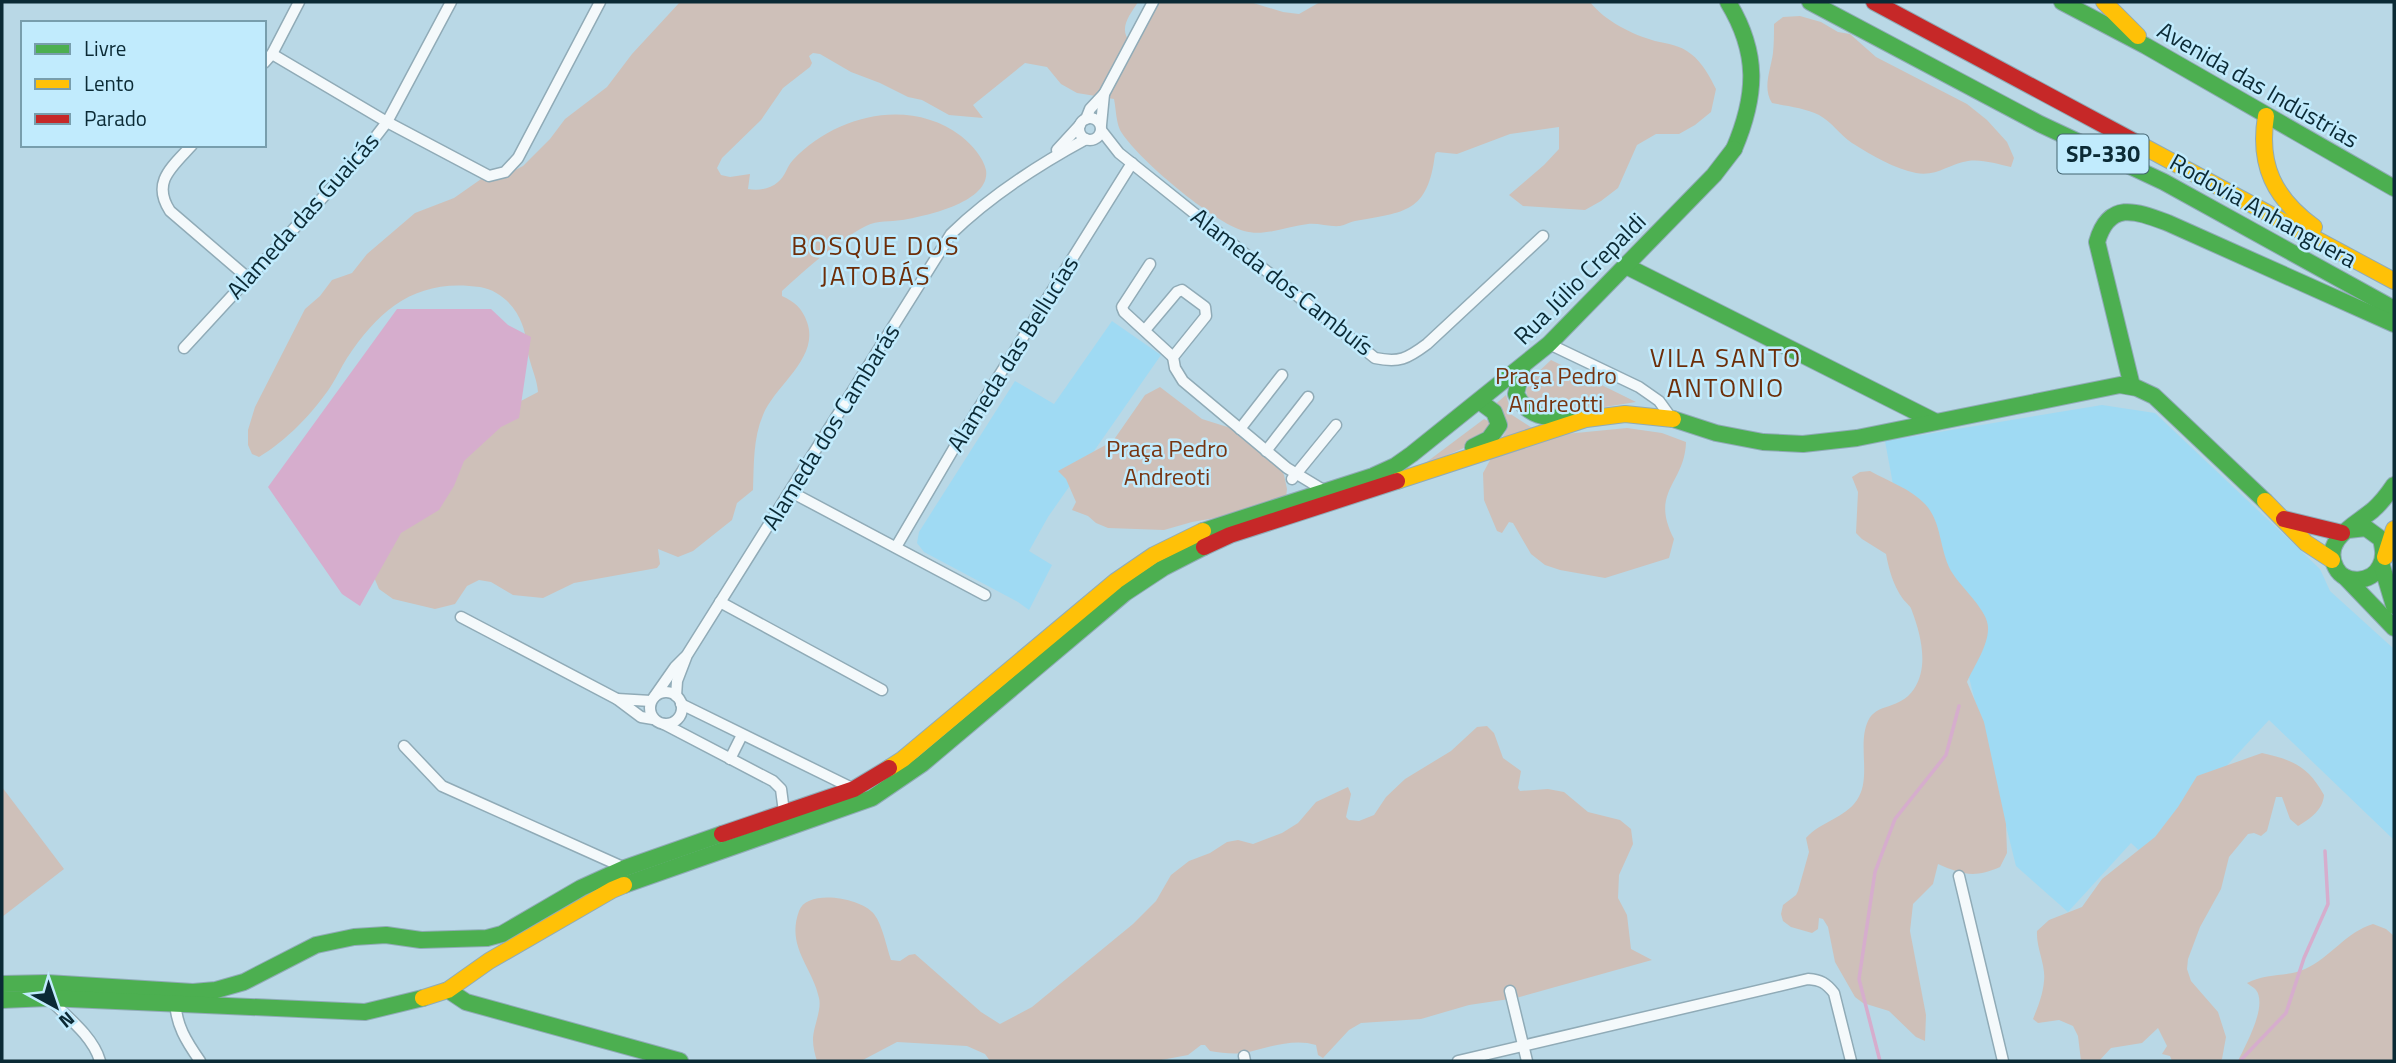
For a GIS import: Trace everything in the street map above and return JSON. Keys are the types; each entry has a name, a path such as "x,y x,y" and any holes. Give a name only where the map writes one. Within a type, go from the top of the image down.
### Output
{"main road":[{"name":"Rua Júlio Crepaldi","path":"175,998 244,982 316,945 354,937 386,936 421,940 487,938 502,933 581,888 625,868 854,789 903,759 1115,582 1154,555 1188,537 1373,476 1395,466 1549,344 1714,175 1734,149 1745,126 1752,100 1753,75 1744,30 1728,2"},
{"name":"Rodovia Anhanguera","path":"1810,2 2040,124 2164,182 2394,309"},
{"name":"Rodovia Anhanguera","path":"1874,2 2394,281"},
{"name":"Avenida das Indústrias","path":"2062,2 2111,26 2394,188"},
{"path":"2084,2 2111,26"},
{"path":"2104,2 2146,46"},
{"path":"2266,116 2262,132 2263,151 2268,175 2278,194 2307,223 2394,274"},
{"path":"2132,386 2097,242 2099,230 2105,221 2127,210 2168,222 2394,324"},
{"path":"1626,266 1934,421"},
{"path":"1522,368 1516,394 1526,410 1541,418 1586,419 1625,414 1672,419 1716,433 1763,442 1803,444 1857,438 2120,385 2141,388 2154,396 2284,519 2294,532 2321,556 2332,560"},
{"path":"1884,432 1893,421 1887,397"},
{"path":"1406,477 1486,442 1496,434 1498,417 1479,401"},
{"path":"2,984 47,983 246,1007 365,1012 448,990 512,947 611,890 872,798 922,764 1125,593 1160,568 1193,551 1230,535 1586,419"},
{"path":"2394,485 2380,503 2345,531 2333,545 2332,560 2344,577 2394,628"},
{"path":"2284,519 2345,531 2357,527 2374,533 2384,548 2384,561 2394,606"},
{"path":"2344,577 2361,580 2370,578 2384,561 2394,529"},
{"path":"244,982 242,996 246,1007"},
{"path":"448,990 466,1002 680,1061"},
{"path":"2,1000 175,998"}],"street":[{"path":"299,2 268,58 489,176 505,172 519,158 600,2"},
{"name":"Alameda das Guaicás","path":"184,348 360,157 387,122 451,2"},
{"name":"Alameda dos Cambarás","path":"1050,158 1104,94 1153,2"},
{"name":"Alameda dos Cambarás","path":"1101,128 1104,94"},
{"path":"1095,119 1101,128 1098,137 1089,140 1080,134 1083,122 1095,119"},
{"name":"Alameda dos Cambuís","path":"1101,128 1119,153"},
{"name":"Alameda dos Cambarás","path":"679,700 677,681 687,655 951,234 972,214 1050,158 1089,140"},
{"name":"Alameda dos Cambuís","path":"1089,140 1119,153 1375,358 1392,361 1409,357 1427,344 1544,236"},
{"path":"189,147 162,184 162,199 170,211 248,278"},
{"name":"Alameda das Bellucías","path":"896,547 957,443 1132,163"},
{"path":"1150,264 1122,307 1173,357 1175,368 1183,380 1292,473 1325,491"},
{"path":"1145,330 1177,292 1182,290 1205,307 1206,316 1173,357"},
{"path":"1549,344 1639,387 1659,401 1672,419"},
{"path":"1240,429 1282,375"},
{"path":"1266,451 1308,397"},
{"path":"1292,501 1292,473 1336,425"},
{"path":"791,492 985,595"},
{"path":"720,602 882,690"},
{"path":"461,617 617,699 641,717 664,724 773,781 781,789 784,812"},
{"name":"Alameda dos Cambarás","path":"652,700 674,667 687,655"},
{"path":"653,719 649,707 652,700 660,693 668,692 742,735 854,789"},
{"path":"617,699 652,700"},
{"path":"664,724 676,721 682,710 679,700"},
{"path":"730,759 742,735"},
{"path":"404,746 442,786 625,868"},
{"path":"1959,876 2003,1061"},
{"path":"1458,1061 1808,979 1819,979 1828,984 1834,993 1851,1061"},
{"path":"1510,991 1527,1061"},
{"path":"48,998 84,1034 100,1061"},
{"path":"175,998 176,1019 183,1036 200,1061"}],"shaded area":[{"path":"397,309 491,309 508,325 531,337 519,418 501,427 464,461 454,486 439,510 401,533 360,606 342,594 268,487"},
{"path":"1112,321 1161,355 1048,517 1029,551 1052,565 1029,610 924,552 917,543 919,532 1015,381 1054,404"},
{"path":"2102,405 2155,413 2320,569 2330,591 2394,649 2394,840 2269,720 2144,855 2131,843 2068,912 2016,866 1962,649 1900,522 1885,441"}],"green space":[{"path":"680,2 1138,2 1125,27 1130,42 1158,2 1250,2 1299,14 1320,2 1590,2 1603,15 1628,31 1687,51 1702,65 1716,89 1711,112 1679,134 1656,134 1637,145 1618,188 1585,210 1523,206 1509,195 1559,149 1559,127 1510,134 1457,154 1437,152 1427,188 1420,199 1400,211 1340,226 1308,224 1252,233 1231,226 1214,216 1158,172 1120,130 1114,99 1077,93 1061,84 1047,67 1025,63 973,105 983,118 949,115 922,100 908,97 813,53 809,56 812,63 810,67 783,88 761,120 722,158 717,168 721,175 730,177 750,174 748,189 768,188 780,180 793,160 810,144 830,132 851,122 874,116 896,115 919,117 941,124 961,136 982,160 986,170 985,181 978,191 955,206 926,215 866,226 833,247 782,291 782,296 798,306 805,317 809,335 807,348 763,415 756,442 753,490 737,503 732,520 693,551 678,557 658,549 660,564 657,568 574,583 543,598 513,595 491,582 479,580 467,586 455,604 435,609 393,599 379,589 373,575 377,553 479,423 538,392 524,329 516,311 500,295 480,287 458,285 419,292 402,300 373,325 347,358 316,406 289,434 259,457 252,454 248,445 248,430 255,407 305,309 320,296 332,280 352,273 367,254 415,213 454,198 484,177 523,166 550,139 565,119 607,87 632,54"},
{"path":"1800,16 1821,22 1838,32 1850,34 1876,57 1967,104 1987,120 2007,142 2014,158 2011,167 1973,161 1930,173 1908,171 1883,161 1852,143 1819,115 1772,103 1767,85 1773,53 1774,24 1783,17"},
{"name":"Praça Pedro Andreotti","path":"1551,360 1636,402 1554,415 1529,405 1526,390 1533,377"},
{"name":"Praça Pedro Andreoti","path":"1160,387 1202,419 1237,430 1277,461 1287,489 1285,506 1192,522 1164,530 1108,528 1072,510 1076,502 1066,479 1058,471 1113,441 1145,395"},
{"path":"1506,395 1512,415 1545,436 1627,428 1662,433 1686,442 1684,456 1670,488 1665,509 1667,523 1674,539 1669,558 1605,578 1545,565 1531,554 1513,523 1509,522 1502,533 1497,531 1484,500 1483,473 1506,431 1505,421 1492,407"},
{"name":"Praça Pedro Andreotti","path":"1484,419 1494,428 1473,444 1420,467"},
{"path":"1870,471 1913,494 1925,504 1935,520 1949,566 1984,614 1988,627 1984,648 1967,682 1984,722 2006,824 2007,853 2000,867 1983,873 1962,873 1938,864 1933,884 1913,904 1910,931 1926,1015 1925,1041 1916,1037 1889,1011 1863,1003 1855,997 1835,962 1828,927 1823,919 1819,918 1818,929 1812,933 1791,927 1783,921 1781,914 1783,905 1798,891 1809,852 1806,838 1846,811 1857,800 1863,782 1864,740 1868,721 1877,711 1908,696 1919,680 1921,671 1921,640 1911,608 1894,583 1886,554 1856,533 1858,492 1852,477 1860,472"},
{"path":"1487,726 1494,733 1503,758 1521,771 1518,788 1520,791 1548,789 1564,792 1588,812 1620,820 1631,829 1633,844 1619,875 1618,898 1627,915 1631,949 1652,960 1516,998 1469,1005 1421,1019 1361,1023 1349,1030 1323,1058 1318,1055 1316,1045 1299,1042 1234,1054 1210,1051 1205,1045 1201,1045 1188,1055 1156,1061 990,1061 985,1054 967,1046 897,1042 861,1061 817,1061 813,1040 819,998 796,935 799,911 804,904 812,900 835,898 868,908 880,924 891,960 900,961 915,954 981,1012 1000,1024 1032,1007 1133,924 1156,901 1171,875 1189,861 1210,853 1227,842 1238,840 1253,844 1282,833 1298,823 1316,802 1348,787 1351,794 1346,817 1359,821 1374,815 1386,797 1405,779 1451,751 1477,727"},
{"path":"2262,753 2283,758 2299,766 2312,777 2324,795 2318,810 2298,826 2290,819 2282,797 2276,797 2267,831 2261,836 2248,834 2229,857 2221,889 2200,927 2187,969 2191,981 2218,1012 2226,1037 2222,1059 2172,1061 2170,1056 2162,1054 2167,1046 2158,1028 2142,1043 2111,1048 2099,1061 2081,1061 2078,1036 2073,1026 2059,1020 2038,1023 2033,1019 2044,981 2037,931 2049,920 2082,907 2102,879 2155,837 2197,776"},
{"path":"2,787 64,869 2,917"},
{"path":"2373,924 2386,929 2394,936 2394,1061 2238,1061 2254,1026 2259,1006 2256,990 2247,983 2305,969 2354,933"}],"waterway":[{"path":"1880,1061 1859,979 1875,872 1895,819 1946,755 1959,706"},
{"path":"2240,1061 2286,1013 2304,958 2328,904 2325,851"}],"traffic: fast":[{"path":"1728,2 1745,39 1751,74 1747,110 1734,149"},
{"path":"1810,2 2040,124 2164,182 2394,309"},
{"path":"2062,2 2146,46 2394,188"},
{"path":"1203,531 1373,476 1412,454 1549,344 1714,175 1734,149"},
{"path":"2132,386 2097,242 2102,229 2116,214 2135,213 2168,223 2394,324"},
{"path":"1626,266 1934,421"},
{"path":"1522,368 1516,394 1520,402 1538,415 1569,418"},
{"path":"1673,419 1716,433 1763,442 1803,444 1857,438 2120,385 2137,388 2154,396 2265,501"},
{"path":"1473,447 1489,439 1499,425 1494,412 1479,401"},
{"path":"2348,530 2366,528 2381,539 2382,563 2376,572 2365,579 2352,579 2340,573 2333,558 2333,549 2342,534 2376,507 2394,485"},
{"path":"624,885 872,798 922,764 1125,593 1163,568 1204,547"},
{"path":"2382,566 2394,606"},
{"path":"2345,577 2394,628"},
{"path":"2,984 47,983 193,992 216,990 244,982 316,945 354,937 386,935 421,940 487,938 502,934 581,888 625,868 722,834"},
{"path":"448,990 466,1002 680,1061"},
{"path":"2,1000 48,998 365,1012 423,998"}],"traffic: slow":[{"path":"2104,2 2138,36"},
{"path":"2266,116 2264,150 2272,179 2288,204 2314,227"},
{"path":"2139,144 2394,281"},
{"path":"1397,481 1586,419 1625,414 1673,419"},
{"path":"2265,501 2306,543 2332,560"},
{"path":"2385,557 2394,529"},
{"path":"889,768 1116,581 1154,555 1203,531"},
{"path":"423,998 448,990 489,961 624,885"}],"traffic: jam":[{"path":"1874,2 2139,144"},
{"path":"1204,547 1230,535 1397,481"},
{"path":"2284,519 2342,533"},
{"path":"722,834 854,789 889,768"}],"district":[{"name":"BOSQUE DOS JATOBÁS","path":"876,261"},
{"name":"VILA SANTO ANTONIO","path":"1726,373"}]}
